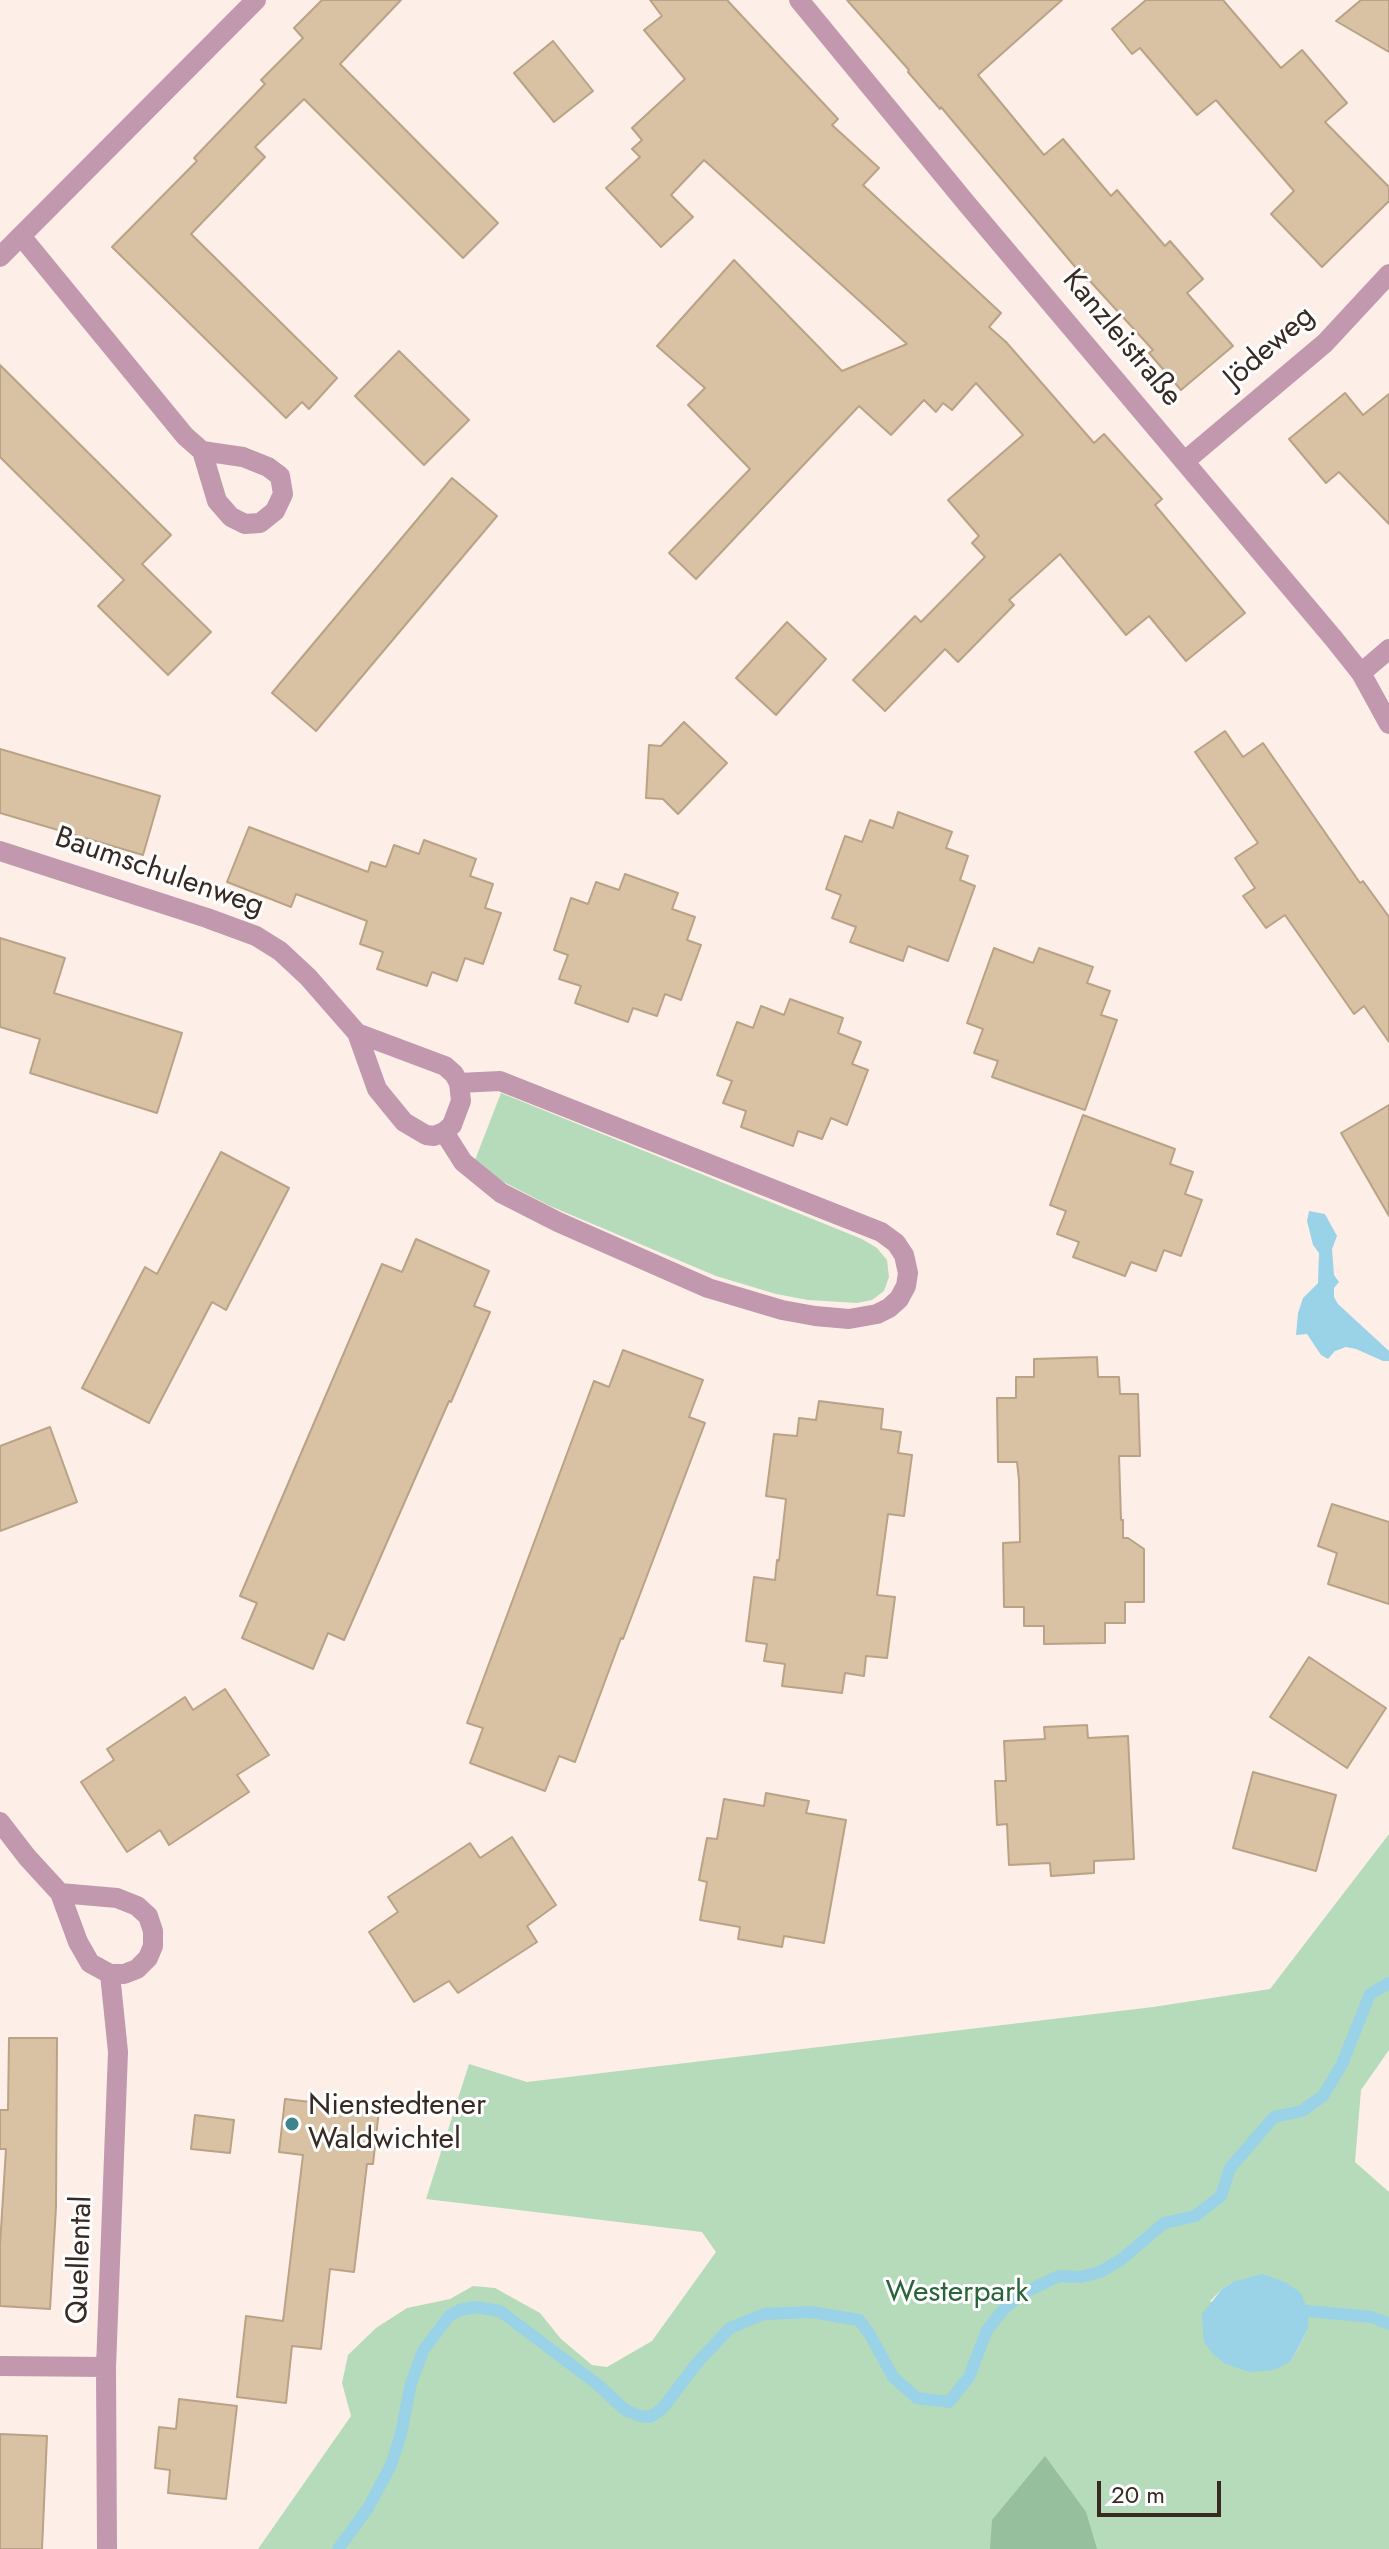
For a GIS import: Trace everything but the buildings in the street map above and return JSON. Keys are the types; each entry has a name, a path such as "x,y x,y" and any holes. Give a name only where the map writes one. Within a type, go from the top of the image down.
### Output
{"street":[{"path":"0,256 256,0"},
{"name":"Kanzleistraße","path":"799,0 1361,673 1389,724"},
{"path":"21,236 185,436 202,451"},
{"name":"Jödeweg","path":"1185,461 1325,343 1389,274"},
{"path":"1361,673 1389,649"},
{"name":"Baumschulenweg","path":"0,851 256,936 280,951 308,977 357,1033 377,1089 404,1122 426,1135 444,1132"},
{"name":"Baumschulenweg","path":"357,1033 445,1066 459,1083"},
{"path":"500,1081 881,1232 896,1243 904,1255 908,1273 906,1286 899,1299 889,1308 877,1314 849,1319 782,1310 708,1288 575,1230 501,1193 463,1162 444,1132 459,1112 462,1092 459,1083 500,1081"},
{"path":"0,1822 60,1893 78,1942 90,1963 110,1974 124,1974 137,1969 148,1958 153,1946 153,1931 148,1916 137,1906 117,1898 60,1893"},
{"name":"Quellental","path":"107,2549 106,2367 118,2052 110,1974"},
{"path":"0,2366 106,2367"}],"green space":[{"path":"501,1093 862,1239 877,1248 887,1260 889,1277 884,1291 872,1300 857,1303 808,1300 776,1294 716,1276 550,1206 496,1178 475,1160"},
{"name":"Westerpark","path":"1389,1834 1389,2050 1361,2090 1355,2162 1389,2192 1389,2549 258,2549 351,2416 342,2383 348,2355 376,2328 407,2308 450,2299 473,2286 495,2288 540,2313 561,2339 592,2365 607,2367 652,2341 716,2252 702,2232 426,2199 469,2064 527,2082 1153,2007 1270,1989","holes":["1233,2282 1308,2329 1291,2361 1210,2301"]},
{"path":"1045,2456 1086,2512 1097,2549 990,2549 992,2520"}],"water":[{"path":"1309,1211 1325,1214 1337,1236 1332,1249 1334,1275 1339,1282 1334,1288 1334,1297 1389,1351 1389,1361 1346,1347 1335,1351 1328,1359 1321,1355 1307,1334 1296,1335 1303,1298 1318,1283 1319,1253 1313,1245 1307,1221"},
{"path":"1262,2274 1285,2282 1301,2293 1308,2311 1308,2329 1291,2361 1274,2370 1250,2372 1226,2364 1214,2355 1204,2342 1202,2314 1222,2289 1233,2282"}],"waterway":[{"path":"338,2549 368,2508 391,2465 411,2383 423,2351 449,2316 460,2310 475,2307 500,2311 597,2384 625,2410 640,2416 650,2417 662,2409 697,2363 730,2328 764,2314 811,2312 859,2320 893,2377 917,2398 949,2402 969,2377 987,2330 1021,2294 1059,2276 1080,2277 1100,2272 1122,2259 1164,2223 1195,2216 1221,2196 1230,2168 1274,2117 1302,2111 1323,2096 1342,2064 1370,1994 1389,1983"},
{"path":"1308,2311 1372,2317 1389,2324"}],"place":[{"name":"Nienstedtener Waldwichtel","path":"292,2124"}]}
